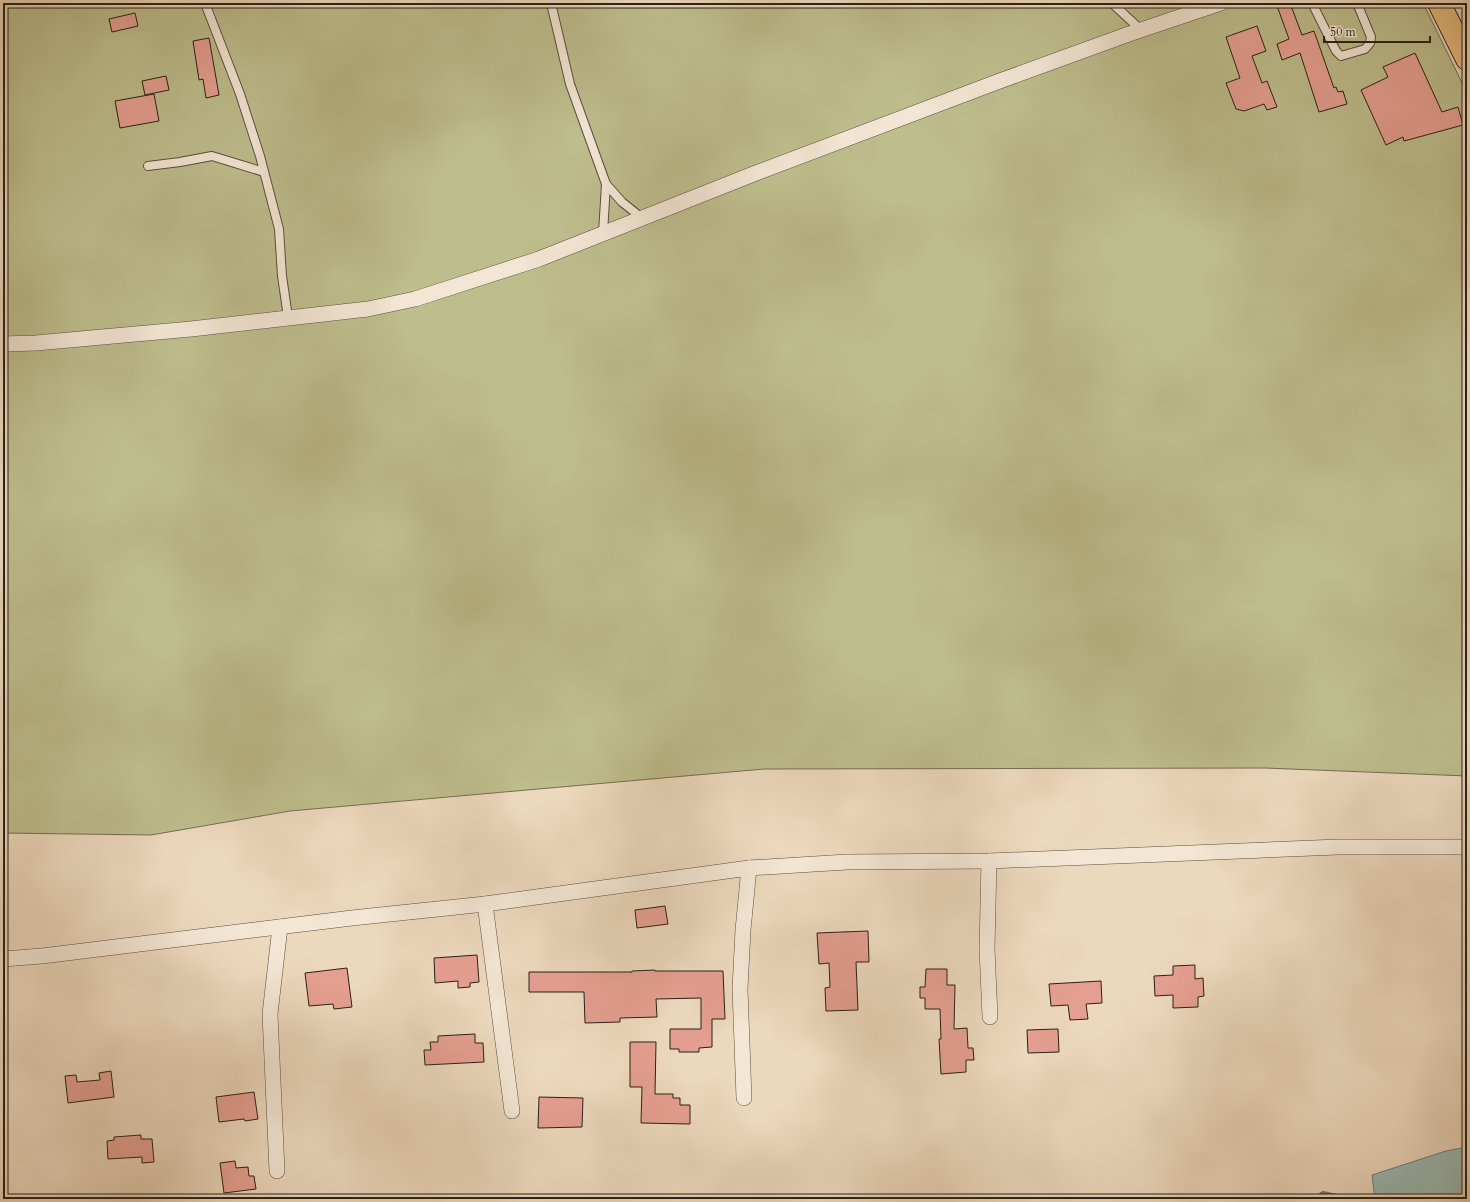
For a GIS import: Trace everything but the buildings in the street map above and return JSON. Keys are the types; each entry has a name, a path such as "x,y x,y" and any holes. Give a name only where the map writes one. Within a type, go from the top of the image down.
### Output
{"highway":[{"path":"1439,3 1467,59"}],"street":[{"path":"3,344 36,343 191,329 368,309 415,299 539,259 756,173 990,85 1141,30 1221,3"},
{"path":"3,958 42,956 485,904 749,868 847,862 989,861 1338,847 1467,847"},
{"path":"989,861 987,949 990,1017"},
{"path":"744,1098 740,989 743,930 749,868"},
{"path":"485,904 512,1111"},
{"path":"277,1171 270,1014 280,927"}],"lane":[{"path":"205,3 240,94 280,229 282,276 288,317"},
{"path":"551,3 570,84 606,184 622,202 642,218"},
{"path":"1112,3 1141,30"},
{"path":"1312,3 1336,52 1341,56 1365,49 1370,44 1371,37 1357,3"},
{"path":"148,166 212,156 264,172"},
{"path":"603,233 606,184"}],"shaded area":[{"path":"3,3 1423,3 1467,93 1467,776 1265,768 764,769 290,811 151,835 3,833"}],"water":[{"path":"1467,1147 1467,1199 1375,1199 1372,1175 1446,1151"}],"waterway":[{"path":"1314,1199 1323,1193 1351,1199"}]}
